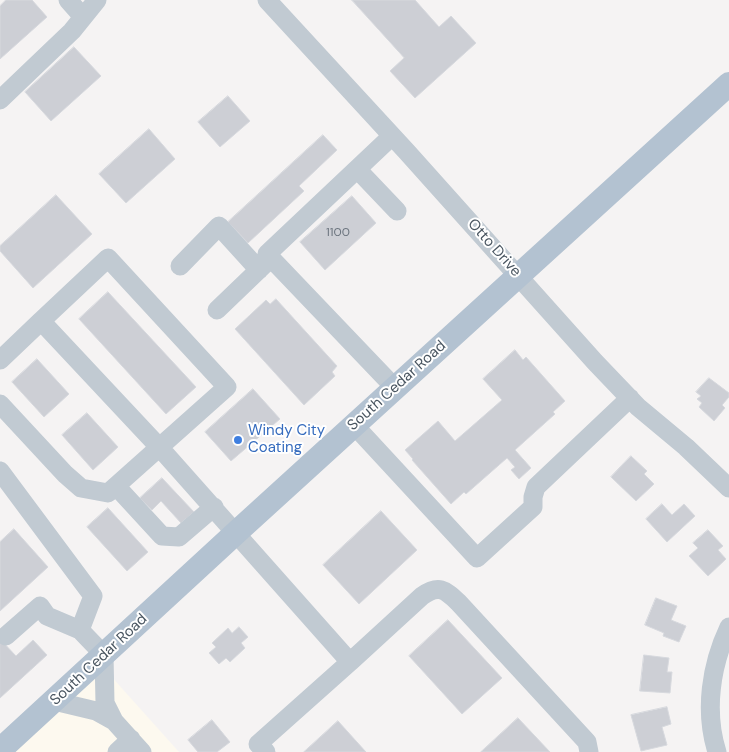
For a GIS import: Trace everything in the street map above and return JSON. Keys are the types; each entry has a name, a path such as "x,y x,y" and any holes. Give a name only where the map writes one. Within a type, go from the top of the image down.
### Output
{"main road":[{"name":"South Cedar Road","path":"0,750 236,532 729,84"}],"street":[{"path":"68,0 83,18"},
{"path":"0,100 72,31 97,0"},
{"name":"Otto Drive","path":"267,0 595,362 630,398 729,488"},
{"path":"217,310 265,264 267,254 392,136"},
{"path":"357,170 397,211"},
{"path":"180,266 218,226 265,264 395,388"},
{"path":"0,360 108,258 227,386 108,493 81,488 65,474 0,404"},
{"path":"41,321 214,507 350,662"},
{"path":"354,425 477,558 533,507 536,487 630,398"},
{"path":"0,471 93,596 80,630"},
{"path":"116,486 162,536 179,537 214,507"},
{"path":"266,752 258,744 422,596 430,590 439,588 449,593 458,602 587,742 589,752"},
{"path":"6,636 40,606 47,616 80,630 104,655 105,702 114,722 130,748"},
{"path":"717,752 712,730 712,684 718,654 729,627"},
{"path":"54,701 96,711 114,722"}],"shaded area":[{"path":"92,655 179,752 0,752"}],"building":[{"path":"6,0 32,0 47,17 0,59 0,6"},
{"path":"352,0 415,0 439,27 451,16 476,43 415,98 390,71 404,58"},
{"path":"74,47 101,76 51,121 25,92"},
{"path":"228,96 250,121 220,147 198,122"},
{"path":"149,129 175,159 126,203 99,174"},
{"path":"323,135 337,150 299,186 304,191 248,243 228,222"},
{"path":"56,195 92,234 33,288 0,251 0,246"},
{"path":"352,196 376,223 325,270 300,242"},
{"path":"108,292 196,387 166,414 79,319"},
{"path":"276,299 337,366 332,372 335,376 304,405 235,329 266,300 270,304"},
{"path":"515,350 523,360 526,357 565,401 553,412 555,414 515,450 531,468 519,479 511,470 515,467 507,458 466,494 464,492 451,504 405,450 438,421 455,441 502,400 483,379"},
{"path":"37,359 69,394 44,417 12,382"},
{"path":"709,378 729,393 729,397 722,405 725,408 714,421 699,407 702,403 697,399 701,396 696,392"},
{"path":"253,389 280,419 231,461 205,432"},
{"path":"87,413 118,447 93,470 62,435"},
{"path":"631,456 647,471 644,474 654,484 636,501 611,477"},
{"path":"162,478 194,512 181,523 161,501 152,510 140,498"},
{"path":"662,504 672,515 684,504 695,516 667,542 646,519"},
{"path":"108,508 148,552 127,571 87,527"},
{"path":"381,511 417,550 359,604 323,565"},
{"path":"14,529 48,567 0,611 0,542"},
{"path":"708,530 723,546 718,550 726,559 708,576 689,556 698,548 693,543"},
{"path":"656,598 677,606 671,620 686,626 679,642 663,636 664,633 645,625"},
{"path":"448,620 502,678 462,714 409,656"},
{"path":"239,627 248,637 241,643 245,648 230,662 226,658 219,664 209,653 216,647 212,643 228,628 232,633"},
{"path":"0,639 16,656 33,640 47,655 0,698"},
{"path":"644,655 669,658 667,672 672,672 670,693 640,691"},
{"path":"667,707 671,724 662,727 667,745 641,751 631,715"},
{"path":"518,718 550,752 481,752"},
{"path":"212,720 230,742 217,752 198,752 188,740"},
{"path":"338,721 366,752 304,752"}],"place":[{"name":"Windy City Coating","path":"238,440"}]}
